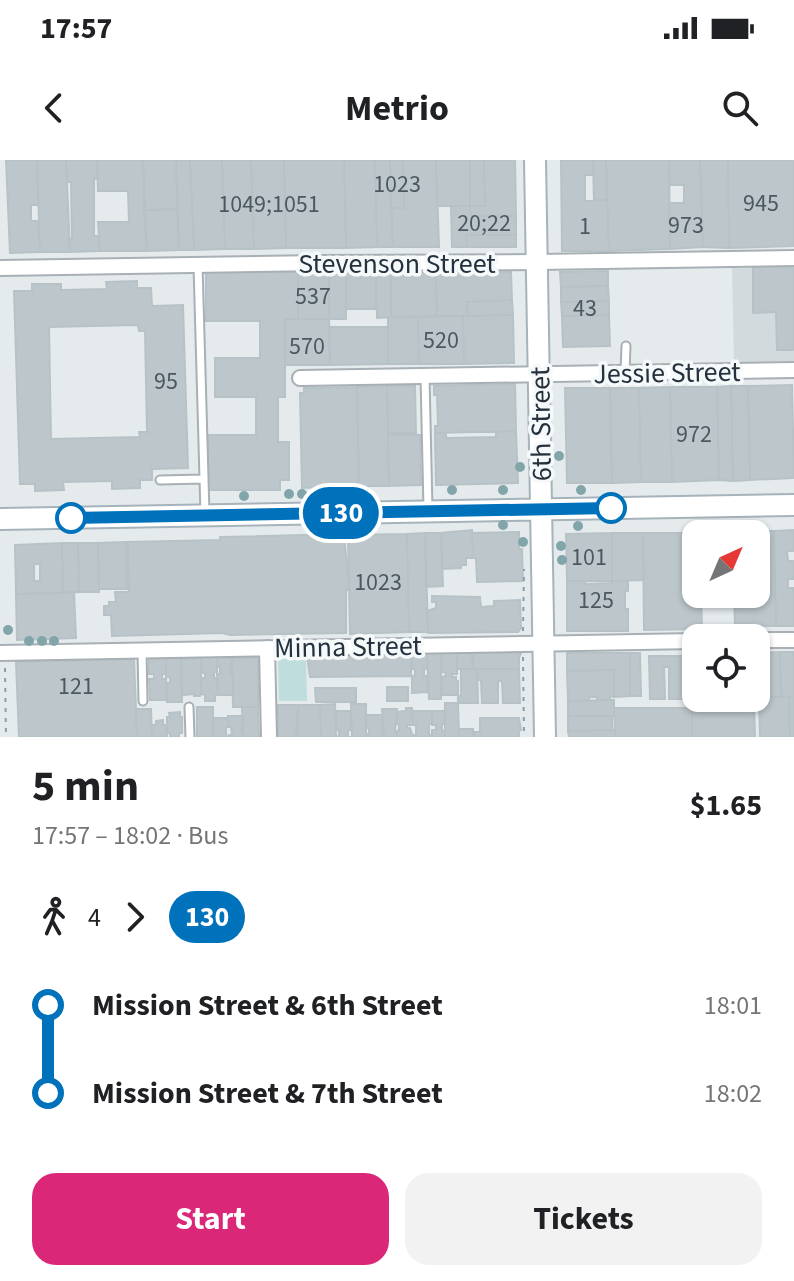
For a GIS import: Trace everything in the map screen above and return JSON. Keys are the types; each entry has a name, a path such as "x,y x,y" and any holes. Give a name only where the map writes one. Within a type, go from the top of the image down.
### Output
{"main road":[{"name":"6th Street","path":"535,160 545,737"},
{"path":"0,519 794,505"}],"street":[{"name":"Stevenson Street","path":"0,268 794,258"},
{"name":"Jessie Street","path":"300,378 794,370"},
{"path":"770,640 794,640"},
{"name":"Minna Street","path":"3,657 142,650 682,641"},
{"path":"267,648 269,737"}],"lane":[{"path":"198,265 205,515"},
{"path":"625,373 626,346"},
{"path":"425,375 429,511"},
{"path":"160,480 204,479"},
{"path":"142,650 143,701"},
{"path":"189,707 190,737"}],"path":[{"path":"521,636 524,559"},
{"path":"523,652 524,737"},
{"path":"3,657 6,737"}],"shaded area":[{"path":"794,266 794,361 734,363 732,268"},
{"path":"306,656 307,701 279,701 278,657"}],"building":[{"path":"6,160 37,160 38,205 31,205 31,221 38,221 40,252 10,253"},
{"path":"37,160 66,160 70,252 40,252"},
{"path":"66,160 97,160 94,236 98,236 100,251 70,252 71,182 67,182"},
{"path":"97,160 143,160 147,251 100,251 98,222 129,222 128,191 98,191"},
{"path":"143,160 176,160 177,209 144,210"},
{"path":"176,160 190,160 194,250 179,250"},
{"path":"190,160 222,160 225,249 194,250"},
{"path":"222,160 251,160 254,249 225,249"},
{"path":"251,160 284,160 286,248 254,249"},
{"path":"284,160 344,160 346,248 286,248"},
{"path":"344,160 375,160 377,247 346,248"},
{"path":"375,160 390,160 393,247 377,247"},
{"path":"390,160 403,160 404,208 391,208"},
{"path":"403,160 436,160 439,247 393,247 391,208 404,208"},
{"path":"436,160 470,160 470,206 437,206"},
{"path":"470,160 484,160 485,206 470,206"},
{"path":"484,160 515,160 516,216 471,216 470,206 485,206"},
{"path":"561,160 593,160 593,175 585,175 585,201 607,200 609,251 562,251"},
{"path":"593,160 606,160 607,200 594,200"},
{"path":"606,160 669,160 670,249 609,251"},
{"path":"669,160 700,160 703,247 670,249 669,203 684,203 684,185 669,185"},
{"path":"700,160 728,160 729,248 703,247"},
{"path":"728,160 794,160 794,246 729,248"},
{"path":"451,206 470,206 471,216 516,216 516,235 466,235 467,247 452,247"},
{"path":"177,209 179,250 147,251 144,210"},
{"path":"466,235 516,235 516,247 467,247"},
{"path":"794,266 794,350 777,350 776,312 753,313 753,267"},
{"path":"608,271 608,286 561,287 560,272"},
{"path":"206,272 298,272 298,319 285,319 285,397 278,397 278,442 289,442 289,480 280,480 280,490 208,490 208,435 256,435 256,397 215,397 215,358 260,358 260,321 206,321"},
{"path":"298,272 329,273 329,319 298,319"},
{"path":"391,272 436,273 437,316 391,317"},
{"path":"391,272 391,317 377,318 376,273"},
{"path":"511,272 512,300 467,302 467,316 437,316 436,273"},
{"path":"329,273 346,273 346,319 329,319"},
{"path":"346,273 376,273 376,309 346,309"},
{"path":"137,281 137,288 151,288 152,306 183,305 188,468 152,469 152,480 140,480 140,488 112,489 112,481 63,482 64,490 35,491 35,484 20,484 14,291 32,291 32,284 61,284 61,290 107,289 106,282","holes":["138,325 139,331 145,331 147,432 139,432 140,437 51,439 49,327"]},
{"path":"608,286 609,301 561,302 561,287"},
{"path":"512,300 513,315 467,316 467,302"},
{"path":"609,301 609,315 562,316 561,302"},
{"path":"513,315 514,363 464,364 463,316"},
{"path":"609,315 610,346 563,347 562,316"},
{"path":"463,316 464,364 419,364 418,317"},
{"path":"388,317 418,317 419,364 388,364"},
{"path":"285,319 329,319 330,365 285,365"},
{"path":"329,327 388,327 388,364 330,365"},
{"path":"515,384 516,431 435,433 435,426 438,426 434,386"},
{"path":"792,385 794,478 750,480 748,386"},
{"path":"387,386 415,386 416,433 388,433"},
{"path":"387,386 389,486 359,486 357,387"},
{"path":"731,386 748,386 750,480 733,481"},
{"path":"731,386 733,481 719,480 717,387"},
{"path":"357,387 359,486 302,488 300,393 304,393 304,388"},
{"path":"670,387 717,387 719,480 672,482"},
{"path":"670,387 672,482 641,482 639,388"},
{"path":"565,388 610,388 612,483 567,483"},
{"path":"610,388 639,388 641,482 612,483"},
{"path":"516,431 518,483 436,485 435,433 446,433 446,438 496,437 496,432"},
{"path":"388,435 420,435 421,485 389,486"},
{"path":"472,530 473,558 466,558 466,565 461,565 461,568 442,569 441,533"},
{"path":"794,530 794,551 787,551 788,561 794,561 794,579 788,579 788,588 794,588 794,626 776,626 774,531"},
{"path":"770,531 774,531 776,626 735,624 734,608 770,608"},
{"path":"519,532 523,581 477,582 472,533"},
{"path":"425,533 441,533 443,586 426,587"},
{"path":"425,533 428,632 409,632 407,534"},
{"path":"612,533 612,581 567,581 566,534"},
{"path":"612,533 643,533 644,580 612,581"},
{"path":"643,533 682,533 682,608 701,608 702,624 682,624 682,629 644,630"},
{"path":"344,534 349,590 346,590 346,633 112,636 111,615 104,615 104,606 116,602 115,592 129,592 128,542"},
{"path":"407,534 409,632 350,634 348,535"},
{"path":"126,542 127,589 99,589 98,543"},
{"path":"62,543 63,593 16,594 15,545","holes":["34,564 40,564 40,581 34,581"]},
{"path":"62,543 78,543 79,592 63,593"},
{"path":"78,543 98,543 99,592 79,592"},
{"path":"567,581 585,581 585,584 628,581 625,609 628,609 628,631 567,631"},
{"path":"74,592 76,638 17,640 16,594"},
{"path":"432,596 480,597 481,607 494,606 494,601 520,600 521,628 518,632 428,633 427,611 436,608"},
{"path":"515,650 521,653 519,669 473,669 472,652"},
{"path":"413,652 427,652 424,676 427,676 427,692 412,693 412,676 415,676 415,669 412,669"},
{"path":"427,652 441,652 441,699 429,699"},
{"path":"770,652 780,652 781,697 770,697"},
{"path":"780,652 794,652 794,697 781,697"},
{"path":"441,653 457,653 457,674 452,674 452,677 458,681 458,695 442,695 442,677 446,676 442,672"},
{"path":"457,653 473,653 473,669 457,669"},
{"path":"567,653 630,653 630,696 614,697 614,670 567,671"},
{"path":"630,653 640,653 641,696 630,696"},
{"path":"411,654 411,676 310,677 307,656"},
{"path":"202,656 217,656 214,678 217,678 218,695 215,695 215,701 205,701 205,695 201,694 201,678 205,678 205,673 201,673"},
{"path":"649,656 682,656 682,699 669,699 669,667 664,667 665,699 650,699"},
{"path":"166,657 181,657 182,702 167,702 170,677 166,677"},
{"path":"201,658 201,694 184,695 181,659"},
{"path":"217,658 232,658 230,674 233,674 233,695 218,695 217,674 220,674 220,667 217,667"},
{"path":"232,658 258,658 258,707 233,707"},
{"path":"134,659 137,737 19,737 16,662"},
{"path":"149,659 166,659 166,674 162,674 162,679 166,679 167,700 150,700 149,679 154,679 154,674 149,674"},
{"path":"461,669 477,669 478,703 458,703"},
{"path":"477,669 519,669 520,703 503,703 502,681 498,681 498,703 482,703"},
{"path":"614,670 614,697 610,696 610,700 589,697 589,701 568,701 567,671"},
{"path":"387,687 408,687 408,701 387,701"},
{"path":"315,688 356,688 356,702 316,702"},
{"path":"770,697 789,697 790,737 760,737 759,712 770,712"},
{"path":"789,697 794,697 794,737 790,737"},
{"path":"614,700 614,716 568,716 568,701"},
{"path":"445,703 458,703 459,737 445,737"},
{"path":"335,704 336,737 321,737 320,705"},
{"path":"351,704 366,704 366,737 352,737"},
{"path":"278,705 298,705 296,737 278,737"},
{"path":"298,705 320,705 321,737 298,737"},
{"path":"197,707 213,707 213,737 197,737"},
{"path":"242,707 258,707 259,737 243,737"},
{"path":"406,708 412,708 413,725 407,725 407,728 410,728 413,737 397,737 397,712 406,711"},
{"path":"614,708 682,708 682,712 692,712 692,737 615,737"},
{"path":"136,709 151,709 152,737 137,737"},
{"path":"382,709 397,709 397,737 382,737"},
{"path":"336,711 351,711 348,737 336,737 339,730 336,730"},
{"path":"412,711 432,711 429,735 432,737 413,737 416,735 416,725 413,725"},
{"path":"432,711 445,711 442,731 445,731 445,737 432,737 436,725 432,725"},
{"path":"180,712 182,733 179,737 170,737 167,717 170,717 169,713"},
{"path":"692,712 754,712 755,737 692,737"},
{"path":"366,715 382,715 382,737 366,737 369,728 366,728"},
{"path":"228,716 243,716 243,737 229,737 232,735"},
{"path":"568,716 612,716 612,730 568,731"},
{"path":"213,718 228,718 226,736 229,737 213,737"},
{"path":"480,718 519,718 519,737 474,737 474,732 480,732"},
{"path":"163,720 167,737 152,737 151,725"},
{"path":"459,729 473,729 473,737 459,737"},
{"path":"615,730 615,737 569,737 568,731"}],"bus line":[{"name":"130","path":"71,518 611,508"}]}
